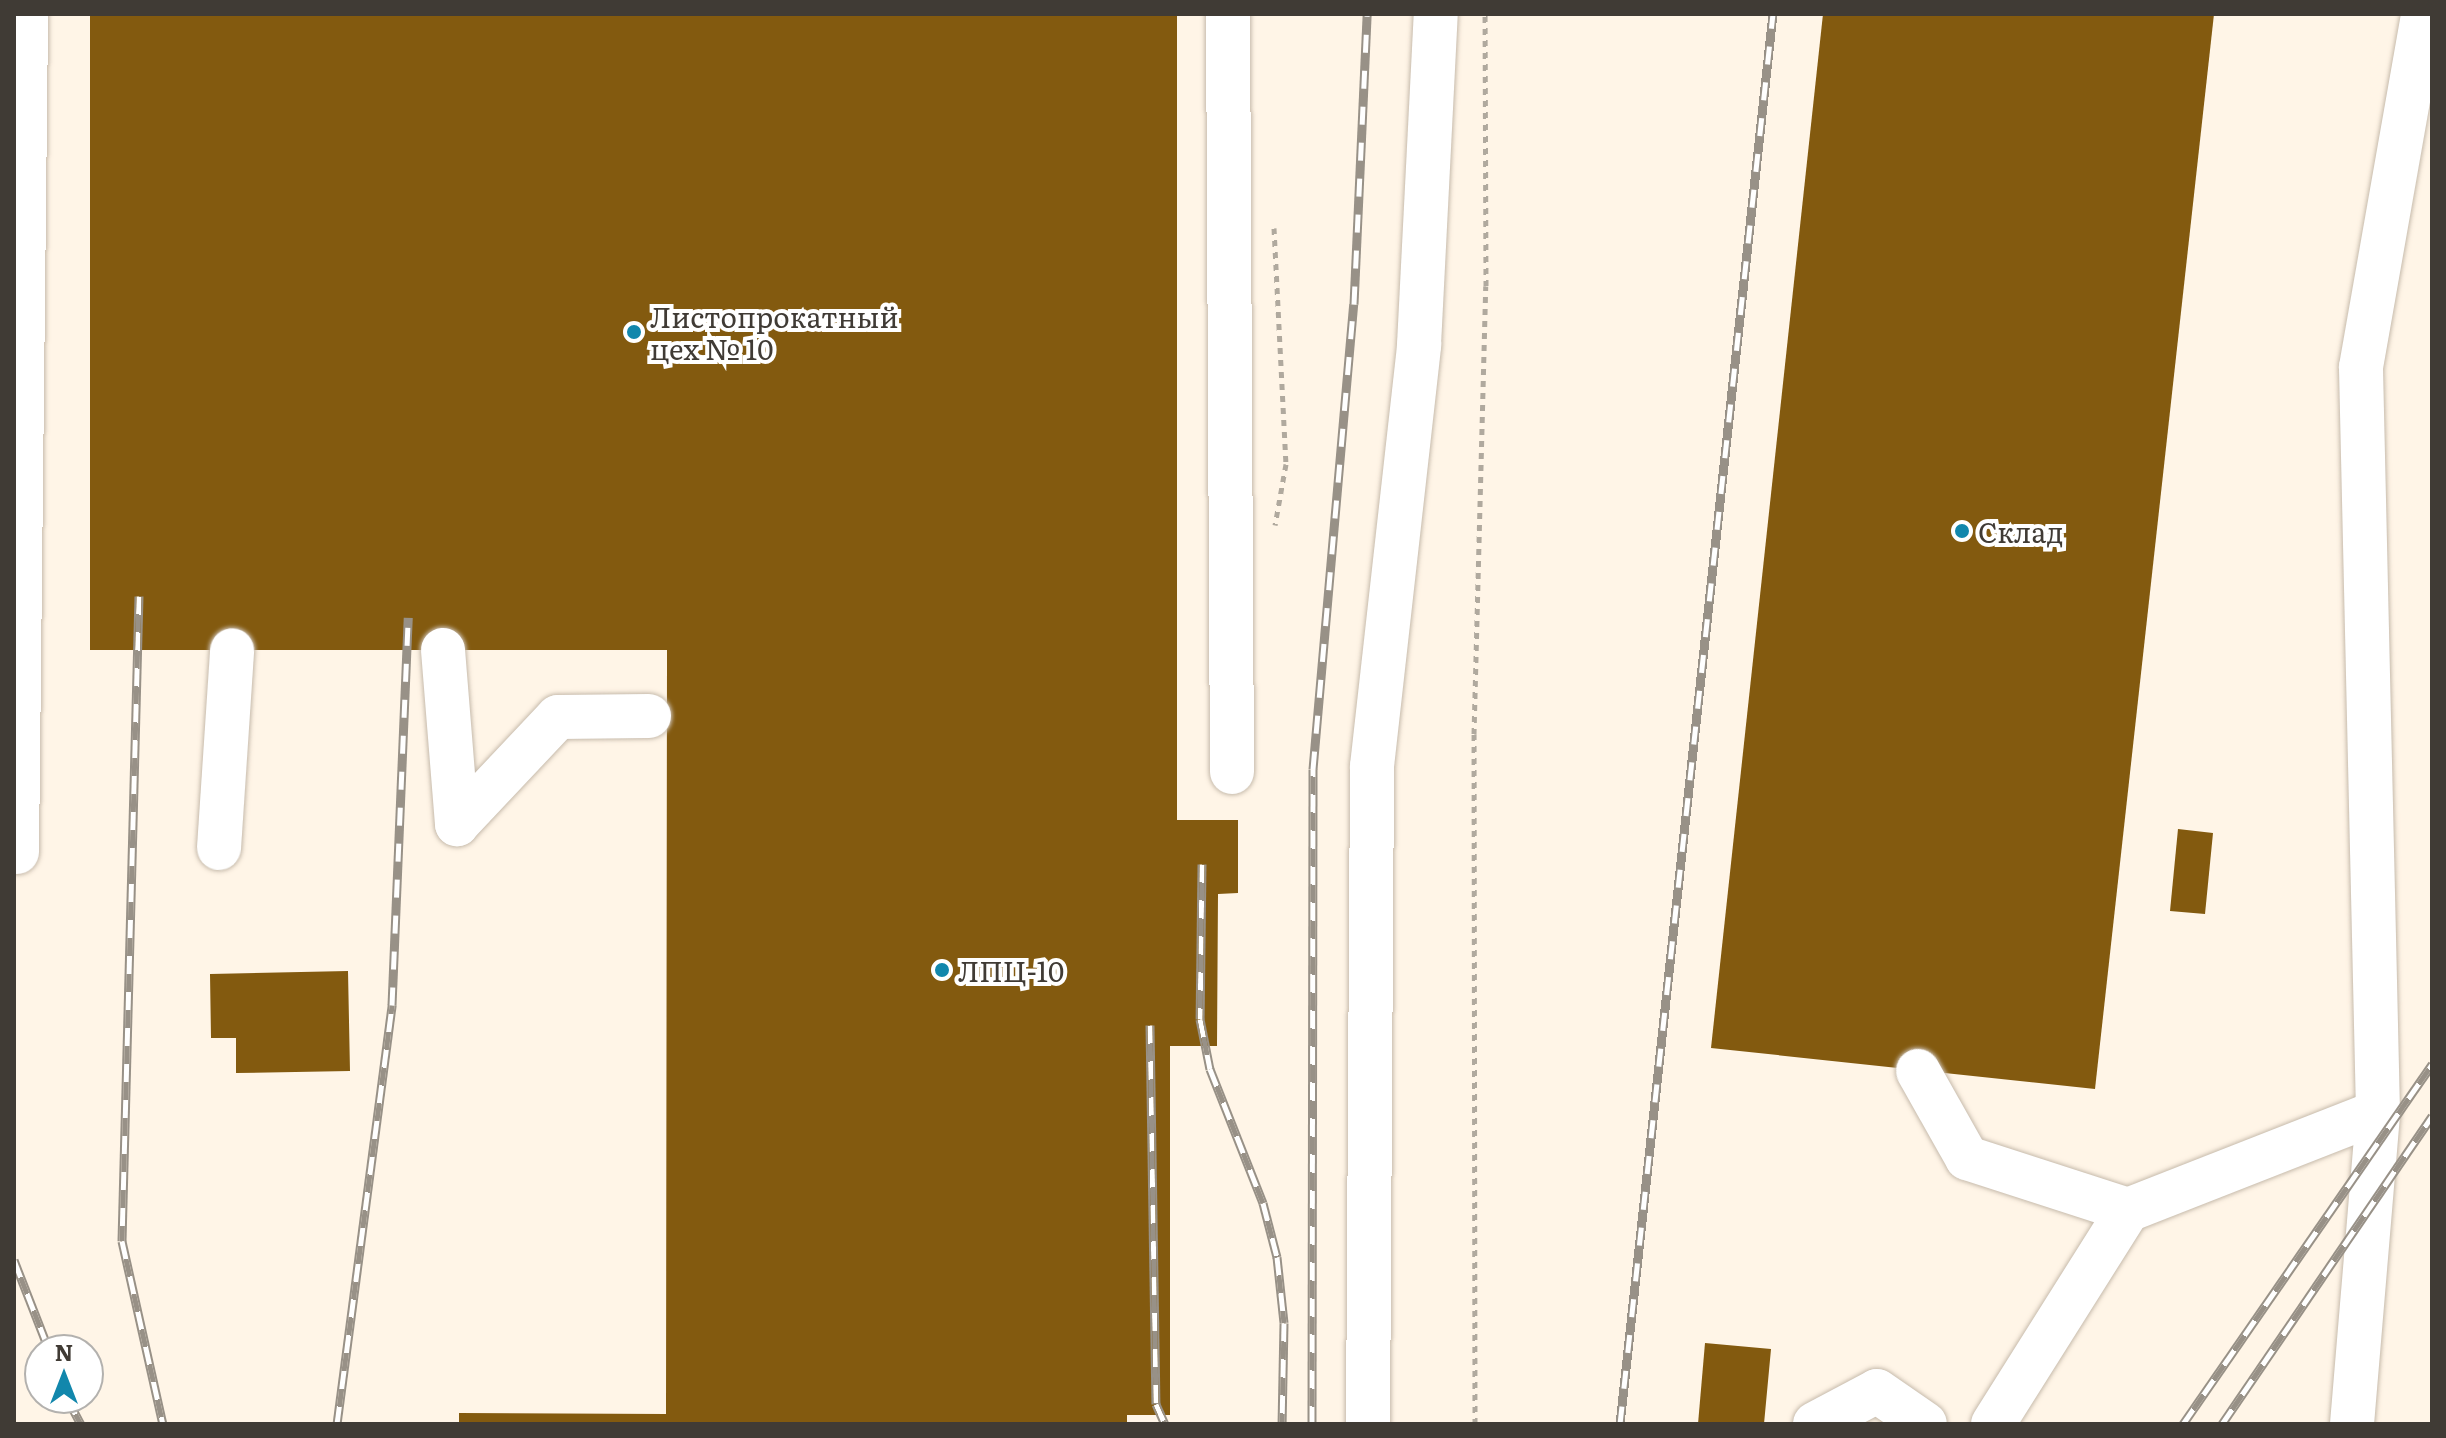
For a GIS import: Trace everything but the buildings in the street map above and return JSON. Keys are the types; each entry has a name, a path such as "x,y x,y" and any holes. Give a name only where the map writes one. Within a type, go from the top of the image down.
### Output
{"lane":[{"path":"17,852 26,14"},
{"path":"1228,14 1232,772"},
{"path":"1368,1424 1372,766 1419,345 1436,14"},
{"path":"2352,1424 2378,1112 2361,367 2423,14"},
{"path":"219,848 232,650"},
{"path":"443,650 457,824 558,717 649,716"},
{"path":"1918,1071 1967,1158 2128,1210"},
{"path":"1993,1424 2128,1210 2378,1112"},
{"path":"1815,1424 1877,1391 1925,1424"}],"path":[{"path":"1475,1424 1474,734 1486,286 1485,14"}],"railway":[{"path":"1312,1424 1313,769 1354,304 1367,14"},
{"path":"1620,1424 1773,14"},
{"path":"139,596 122,1241 163,1424"},
{"path":"337,1424 392,1005 408,617"},
{"path":"1202,864 1200,1019 1210,1069 1263,1203 1277,1257 1284,1323 1282,1424"},
{"path":"1150,1025 1156,1404 1165,1424"},
{"path":"2183,1424 2432,1064"},
{"path":"2222,1424 2432,1116"},
{"path":"14,1260 43,1334"},
{"path":"76,1414 81,1424"}],"place":[{"name":"Листопрокатный цех № 10","path":"634,332"},
{"name":"Склад","path":"1962,531"},
{"name":"ЛПЦ-10","path":"942,970"}]}
